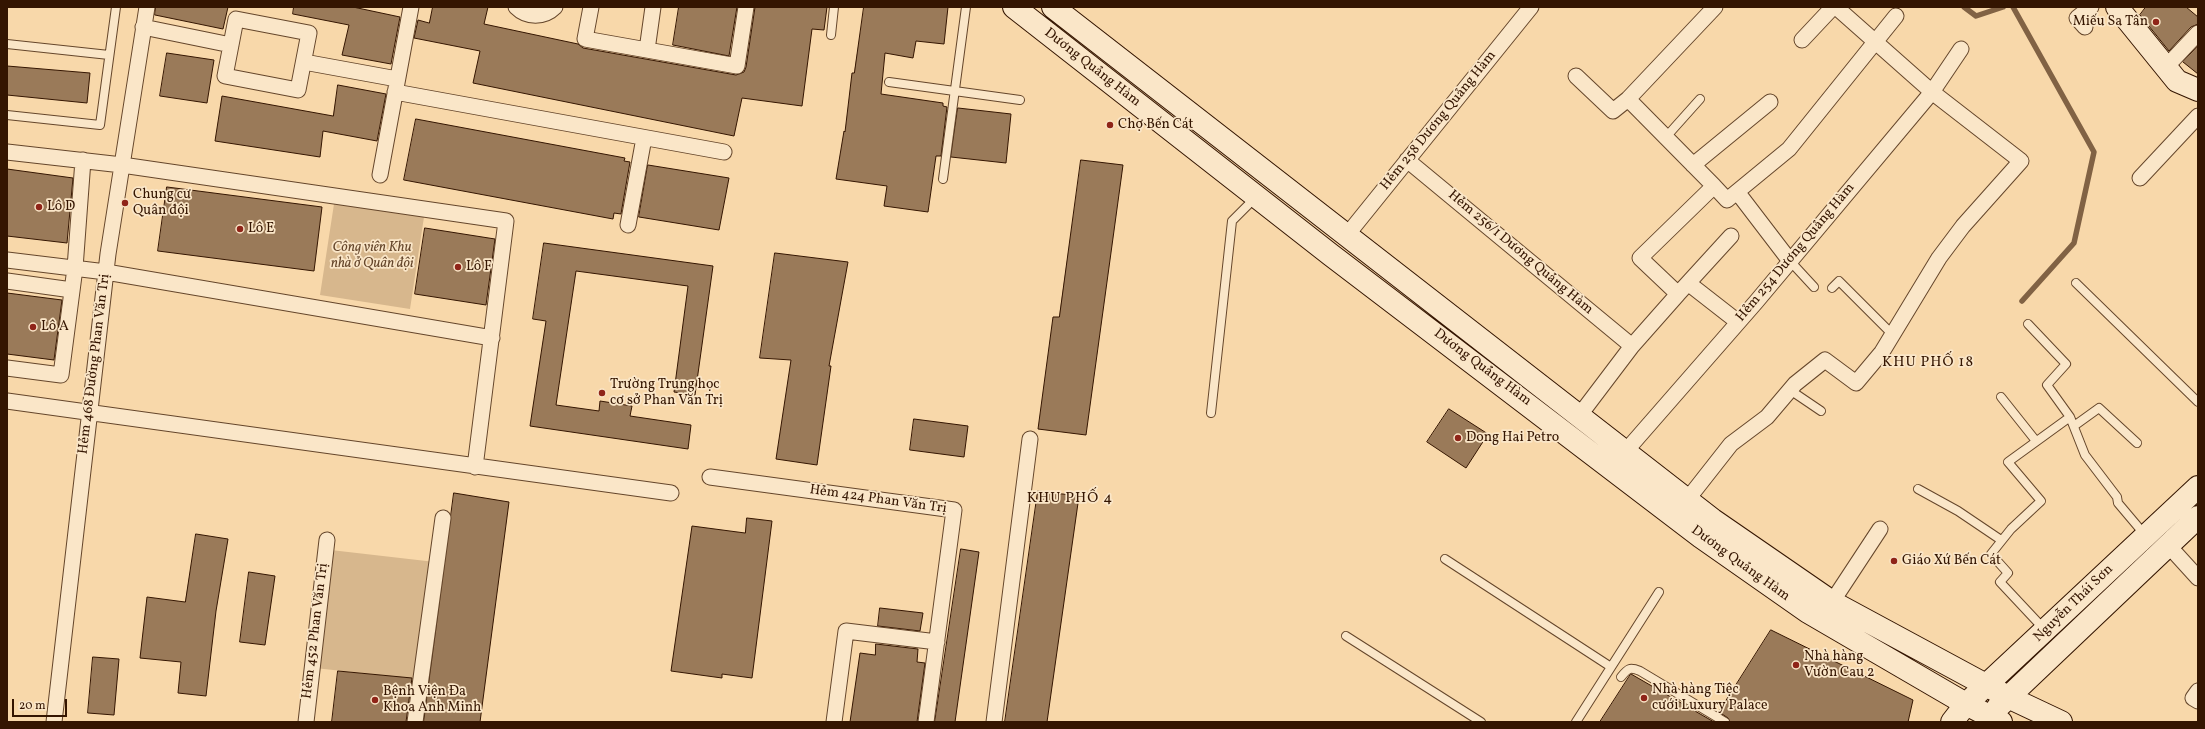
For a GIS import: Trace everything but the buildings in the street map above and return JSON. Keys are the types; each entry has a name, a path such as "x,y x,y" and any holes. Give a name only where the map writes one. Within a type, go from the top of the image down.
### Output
{"street":[{"name":"Hẻm 468 Đường Phan Văn Trị","path":"54,722 106,272 147,7"},
{"path":"380,175 410,7"},
{"path":"516,7 528,15 536,16 546,14 555,7"},
{"path":"591,7 585,39 737,66 746,7"},
{"path":"647,50 653,7"},
{"name":"Dương Quảng Hàm","path":"1053,7 1713,520 1832,602 2008,697"},
{"name":"Hẻm 258 Dương Quảng Hàm","path":"1347,236 1531,7"},
{"path":"1576,76 1613,111 1628,99 1715,7"},
{"path":"1687,500 1731,444 1767,417 1790,390 1825,360 1856,383 1882,352 1939,258 1963,226 2021,160 1932,92 1834,7 1802,40"},
{"path":"2085,27 2077,18 2091,7"},
{"path":"2117,7 2177,81 2198,90"},
{"name":"Dương Quảng Hàm","path":"1025,10 1256,197 1701,537 1808,612 1991,720"},
{"path":"1628,99 1728,200 1789,149 1896,16"},
{"path":"236,19 309,33 298,90 225,76 231,45 236,19"},
{"path":"143,27 231,45"},
{"path":"2166,67 2198,33"},
{"name":"Hẻm 254 Dương Quảng Hàm","path":"1625,452 1738,322 1932,92 1961,49"},
{"path":"304,62 396,85 644,138 724,152"},
{"path":"1693,165 1770,102"},
{"path":"2140,178 2198,116"},
{"path":"628,225 644,138"},
{"path":"7,152 122,165 506,221 475,467"},
{"path":"7,368 61,375 75,268 82,160"},
{"name":"Hẻm 256/1 Dương Quảng Hàm","path":"1407,160 1632,346"},
{"path":"1678,294 1640,258 1714,186"},
{"path":"1738,193 1790,261"},
{"path":"1579,416 1632,346 1731,236"},
{"path":"7,260 106,272 492,338"},
{"path":"7,282 72,290"},
{"path":"1688,283 1738,322"},
{"path":"7,401 671,493"},
{"path":"994,722 1030,439"},
{"name":"Hẻm 424 Phan Văn Trị","path":"710,477 954,510 926,722"},
{"name":"Nguyễn Thái Sơn","path":"1952,722 1966,704 2046,631 2198,487"},
{"name":"Nguyễn Thái Sơn","path":"1991,720 2008,697 2198,517"},
{"path":"415,722 443,518"},
{"path":"1832,602 1880,528"},
{"name":"Hẻm 452 Phan Văn Trị","path":"306,722 327,540"},
{"path":"2168,545 2198,578"},
{"path":"834,722 846,632 937,642"},
{"path":"2198,691 2193,698 2198,701"},
{"path":"2008,697 2061,722"}],"lane":[{"path":"7,115 100,125 116,7"},
{"path":"831,35 834,7"},
{"path":"943,179 966,7"},
{"path":"7,44 109,55"},
{"path":"889,82 1020,100"},
{"path":"1666,137 1700,99"},
{"path":"1211,413 1232,221 1256,197"},
{"path":"1790,261 1814,287"},
{"path":"1832,288 1839,282 1893,335"},
{"path":"2076,283 2198,402"},
{"path":"2028,324 2066,364 2047,385 2070,417 2085,455 2116,497 2118,503 2146,536"},
{"path":"1790,390 1821,411"},
{"path":"2001,397 2036,441"},
{"path":"2074,426 2098,408 2137,443"},
{"path":"2046,631 2000,582 2008,573 1992,554 2002,540 2041,501 2008,462 2070,417"},
{"path":"1918,489 1958,511 2002,540"},
{"path":"1445,559 1611,667"},
{"path":"1576,722 1658,592"},
{"path":"1346,636 1481,722"},
{"path":"1621,677 1628,669 1632,668 1640,671 1725,722"}],"green space":[{"name":"Công viên Khu nhà ở Quân đội","path":"334,204 424,217 410,309 320,295"},
{"path":"322,549 435,562 418,679 305,667"}],"waterway":[{"path":"1964,7 1976,16 2003,7"},
{"path":"2013,7 2094,152 2074,243 2022,301"}],"place":[{"name":"Miếu Sa Tân","path":"2156,22"},
{"name":"Chợ Bến Cát","path":"1110,125"},
{"name":"Chung cư Quân đội","path":"125,203"},
{"name":"Lô D","path":"39,207"},
{"name":"Lô E","path":"240,229"},
{"name":"Lô F","path":"458,267"},
{"name":"Lô A","path":"33,327"},
{"name":"Trường Trung học cơ sở Phan Văn Trị","path":"602,393"},
{"name":"Dong Hai Petro","path":"1458,438"},
{"name":"Giáo Xứ Bến Cát","path":"1894,561"},
{"name":"Nhà hàng Vườn Cau 2","path":"1796,665"},
{"name":"Nhà hàng Tiệc cưới Luxury Palace","path":"1644,698"},
{"name":"Bệnh Viện Đa Khoa Anh Minh","path":"375,700"}],"district":[{"name":"KHU PHỐ 18","path":"1928,363"},
{"name":"KHU PHỐ 4","path":"1070,499"}]}
